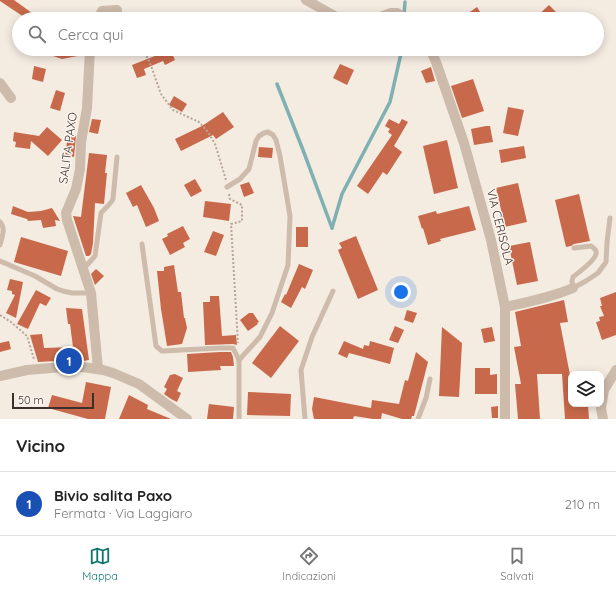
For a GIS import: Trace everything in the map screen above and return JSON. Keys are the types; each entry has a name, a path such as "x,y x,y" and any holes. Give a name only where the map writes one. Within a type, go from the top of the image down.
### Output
{"street":[{"path":"306,0 327,12"},
{"path":"102,12 117,10"},
{"name":"SALITA PAXO","path":"90,56 87,108 81,142 80,169 76,189 66,213 91,294 98,369"},
{"name":"VIA CERISOLA","path":"433,56 464,144 491,240 505,307 506,419"},
{"path":"0,83 12,98"},
{"path":"505,307 536,300 573,288"},
{"path":"0,376 27,370 75,366 98,369 113,373 139,384 187,419"},
{"path":"603,419 601,408 604,390 616,370"}],"lane":[{"path":"227,187 240,179 249,169 256,141 259,136 268,132 273,135 276,140 280,156 290,216 288,265 272,313 260,337 239,360"},
{"path":"83,267 87,265 95,256 101,213 113,199 117,157"},
{"path":"574,248 591,246 595,248 597,252 592,261 573,277 573,288 598,273 606,262 610,218"},
{"path":"0,222 3,225 3,234 0,245"},
{"path":"142,244 156,346 162,351 233,348 239,360 239,419"},
{"path":"0,261 35,276 57,289 72,293 91,294"},
{"path":"305,419 301,370 312,337 333,292"},
{"path":"418,419 426,398 430,379"}],"path":[{"path":"146,56 161,94 173,110 199,122 208,132 214,144 225,176 230,199 242,205 242,221 231,224 239,360"},
{"path":"0,315 11,322 27,336 37,369"}],"building":[{"path":"14,0 31,12 16,12 0,1"},
{"path":"549,5 556,12 542,12"},
{"path":"477,7 480,12 470,12"},
{"path":"53,56 78,56 62,59"},
{"path":"155,56 173,56 175,60 165,65 163,61 144,69 146,75 137,78 132,65"},
{"path":"340,64 354,70 347,85 333,78"},
{"path":"34,66 46,69 43,82 32,79"},
{"path":"431,67 435,81 426,83 421,71"},
{"path":"473,79 484,111 462,118 451,86"},
{"path":"56,90 65,93 60,111 50,108"},
{"path":"174,96 187,104 182,112 169,105"},
{"path":"508,107 524,110 518,136 503,133"},
{"path":"223,112 234,127 216,139 213,135 181,151 175,139 202,126"},
{"path":"92,119 101,120 98,134 89,132"},
{"path":"389,119 399,124 402,119 408,122 394,146 402,152 387,175 383,172 368,194 357,186 392,135 388,132 390,129 385,126"},
{"path":"490,126 493,142 474,145 471,129"},
{"path":"47,127 62,140 48,156 31,141 30,149 15,147 16,142 13,141 14,132 39,136"},
{"path":"68,134 76,136 74,157 65,156"},
{"path":"447,140 458,188 434,194 423,146"},
{"path":"524,146 526,158 501,163 499,150"},
{"path":"259,147 273,148 272,158 258,157"},
{"path":"89,153 107,155 105,173 107,173 104,204 95,203 93,243 91,254 86,256 73,216 81,217"},
{"path":"195,179 202,191 191,197 184,185"},
{"path":"249,182 254,193 244,197 240,185"},
{"path":"518,183 527,222 505,227 496,188"},
{"path":"141,185 154,208 159,221 146,227 137,205 133,207 126,193"},
{"path":"579,194 590,241 566,247 555,200"},
{"path":"205,201 231,204 229,221 203,217"},
{"path":"13,206 28,212 52,208 60,221 55,220 56,226 43,228 41,220 28,221 27,219 11,214"},
{"path":"469,206 476,230 440,239 441,241 428,245 418,216 436,211 437,214"},
{"path":"183,226 190,239 183,243 185,247 170,255 162,239 168,236 167,234"},
{"path":"296,227 308,227 308,247 296,247"},
{"path":"213,231 224,235 216,256 204,252"},
{"path":"356,236 378,290 358,299 338,250 342,248 339,243"},
{"path":"21,237 68,251 61,276 14,262"},
{"path":"530,242 538,281 517,285 509,246"},
{"path":"299,264 313,270 305,289 302,287 291,308 281,302 285,294 286,295"},
{"path":"174,265 178,292 181,292 184,318 187,328 182,344 167,346 157,271 164,271 164,267"},
{"path":"96,269 104,276 95,285 91,274"},
{"path":"10,279 23,282 16,318 6,313 15,295 12,294 12,291 7,290"},
{"path":"36,290 51,298 46,306 40,303 28,329 17,324"},
{"path":"616,292 616,335 602,340 596,322 600,321 599,317 604,316 600,306 602,306 600,298"},
{"path":"210,296 219,296 222,336 236,335 237,345 205,345 203,302 210,302"},
{"path":"564,300 568,322 560,323 569,371 568,371 568,407 588,407 589,419 565,419 562,374 537,374 540,419 518,419 515,384 521,384 514,347 521,346 515,312"},
{"path":"66,308 82,309 89,360 38,362 30,335 42,334 44,348 73,347"},
{"path":"407,310 417,313 413,323 404,320"},
{"path":"249,313 253,313 259,322 248,331 240,320"},
{"path":"280,326 299,341 271,378 252,363"},
{"path":"395,326 404,330 398,343 389,340"},
{"path":"442,327 462,343 459,397 439,396"},
{"path":"492,327 495,341 484,343 481,329"},
{"path":"9,341 11,349 0,352 0,343"},
{"path":"344,341 363,349 364,345 369,346 370,341 394,348 390,364 349,353 347,358 338,354"},
{"path":"231,352 234,366 220,366 221,370 188,372 187,354"},
{"path":"416,352 428,362 414,416 412,416 411,419 402,419 382,413 381,419 354,416 353,419 314,419 312,409 314,397 371,408 372,400 399,404 405,380 408,381"},
{"path":"475,368 490,368 490,375 497,374 497,394 475,394"},
{"path":"175,374 183,378 177,391 181,393 177,402 164,394 167,389 164,387 170,375"},
{"path":"86,382 111,387 105,419 88,419 48,408 52,395 82,403"},
{"path":"248,392 291,394 290,416 247,415"},
{"path":"129,395 148,405 147,409 171,419 119,419"},
{"path":"209,404 234,407 233,419 207,419"},
{"path":"498,406 498,418 492,418 491,407"}],"waterway":[{"path":"404,12 405,2"},
{"path":"332,228 342,194 390,102 400,56"},
{"path":"277,84 332,228"}],"place":[{"name":"Bivio salita Paxo","path":"69,361"}]}
